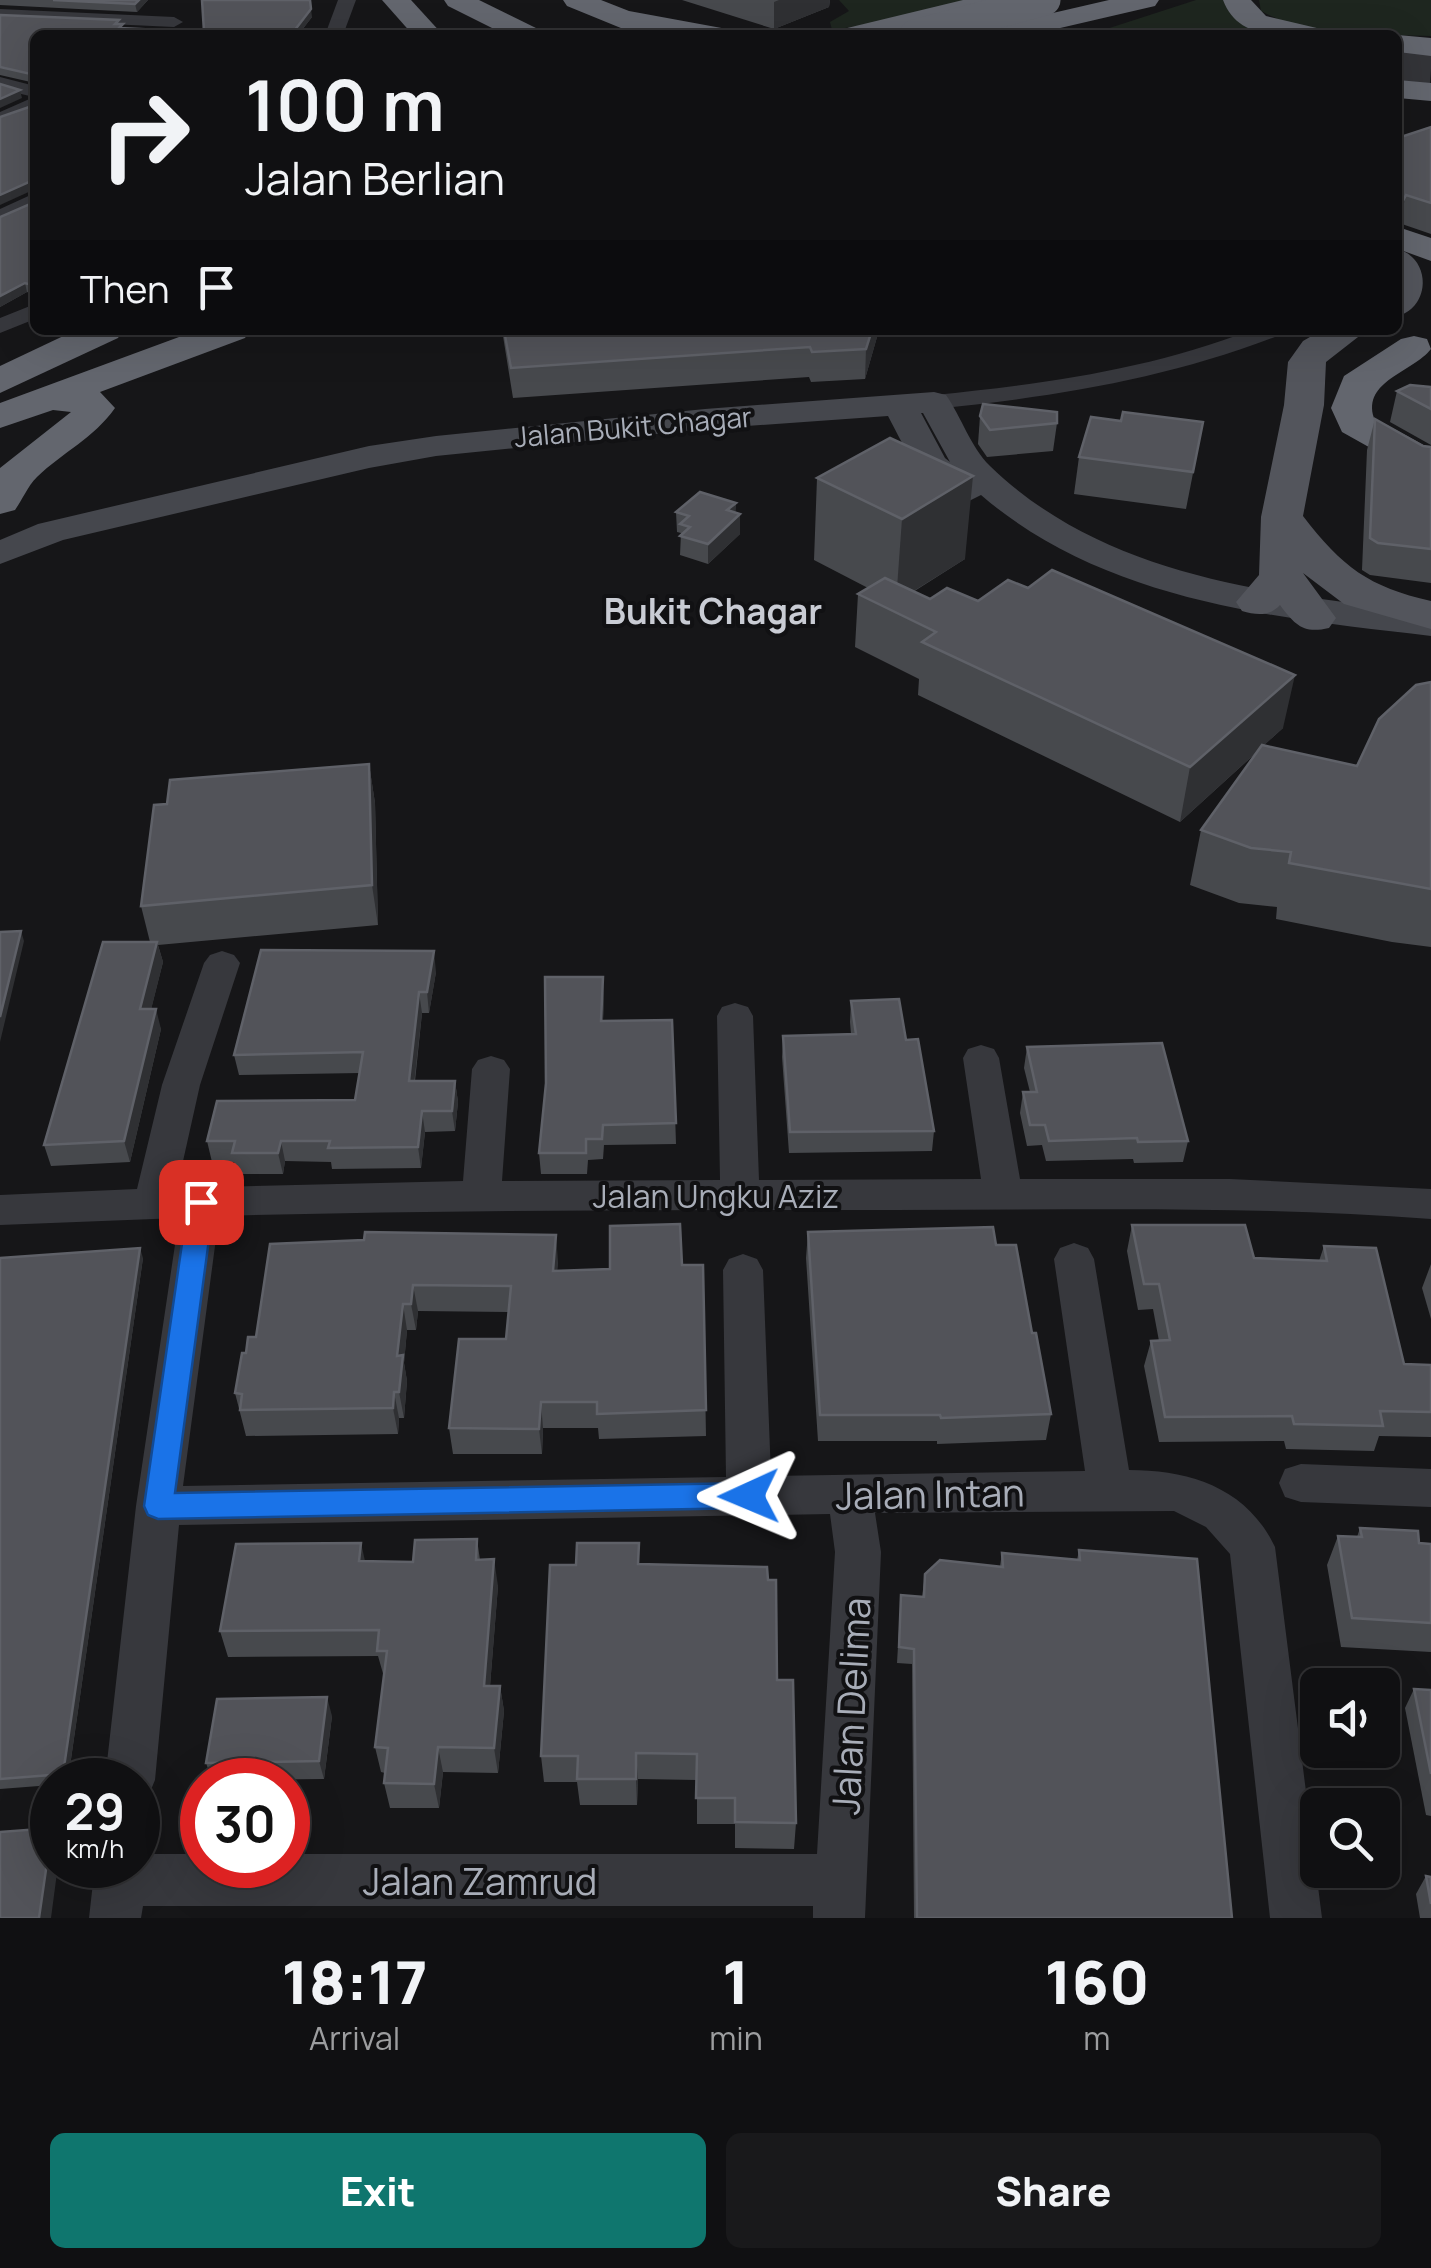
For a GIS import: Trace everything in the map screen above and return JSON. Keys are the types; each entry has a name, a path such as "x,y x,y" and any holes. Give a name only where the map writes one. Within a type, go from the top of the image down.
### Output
{"highway":[{"path":"437,0 489,30"},
{"path":"458,0 518,30"},
{"path":"514,0 688,30"},
{"path":"995,0 980,15 1005,28 1028,30"},
{"path":"874,30 995,0"},
{"path":"935,30 1046,0"},
{"path":"974,30 1085,0"},
{"path":"1057,30 1145,0"},
{"path":"1236,0 1239,10 1249,18 1293,30"},
{"path":"1057,30 1114,9"},
{"path":"394,12 421,30"},
{"path":"612,17 643,30"},
{"path":"1405,79 1431,51"},
{"path":"1405,79 1431,81"},
{"path":"1402,239 1431,251"},
{"path":"0,352 30,325"},
{"path":"0,381 95,335"},
{"path":"9,404 142,335"},
{"path":"9,404 182,335"},
{"path":"9,404 217,335"},
{"path":"1405,354 1358,384 1352,408 1356,424 1431,465"},
{"path":"0,501 5,488 28,460 96,408 80,400 9,404"}],"main road":[{"path":"1402,252 1431,273"},
{"path":"1402,262 1416,282 1411,295 1402,302"},
{"path":"1304,405 1317,389 1328,356 1405,354 1431,296"},
{"path":"1289,602 1282,517 1310,356 1342,335"},
{"path":"916,403 918,444 940,472 1017,528 1112,572 1256,610 1289,602 1431,624"},
{"path":"916,403 976,472 1049,527 1147,570 1431,634"},
{"name":"Jalan Bukit Chagar","path":"0,552 51,532 398,452 557,433 916,403"},
{"path":"1282,517 1311,557 1338,583 1368,599 1431,615"}],"street":[{"path":"0,14 167,28 174,0"},
{"path":"336,30 347,0"},
{"path":"0,83 30,91"},
{"path":"0,119 30,105"},
{"path":"0,217 30,202"},
{"path":"0,326 30,322"},
{"name":"Jalan Bukit Chagar","path":"916,403 1079,386 1187,360 1258,335"},
{"path":"154,1202 181,1085 222,963"},
{"path":"734,1016 740,1194"},
{"path":"981,1058 1002,1195"},
{"path":"470,1198 479,1070"},
{"name":"Jalan Ungku Aziz","path":"0,1210 154,1202 740,1194 1259,1194 1431,1204"},
{"path":"132,1758 158,1506 201,1202"},
{"path":"1074,1259 1110,1490"},
{"path":"743,1270 749,1496"},
{"path":"1301,1483 1431,1488"},
{"name":"Jalan Intan","path":"158,1506 1175,1489 1201,1497 1222,1510 1252,1548 1296,1918"},
{"name":"Jalan Delima","path":"840,1899 858,1552 855,1520 844,1496"},
{"name":"Jalan Zamrud","path":"118,1888 840,1899"}],"shaded area":[{"path":"839,0 975,0 903,19 832,30 830,22 849,11"},
{"path":"1196,0 1225,0 1238,20 1261,30 1103,30"},
{"path":"1259,0 1431,0 1431,36 1402,35 1402,30 1318,30 1261,11"}],"building":[{"path":"53,0 139,0 135,4"},
{"path":"202,0 310,0 311,9 295,30 204,30"},
{"path":"0,15 119,20 115,24 123,24 119,28 162,30 30,30 30,74 0,67"},
{"path":"0,84 20,90 0,99"},
{"path":"30,107 30,181 0,195 0,117"},
{"path":"1431,127 1431,203 1406,195 1402,203 1402,137"},
{"path":"30,204 30,284 25,283 0,296 0,217"},
{"path":"505,335 870,335 866,349 812,352 810,347 511,368"},
{"path":"1410,385 1431,387 1431,409 1397,391"},
{"path":"983,404 1057,412 1057,423 990,430 980,416"},
{"path":"1123,412 1203,422 1193,472 1079,457 1091,417 1121,421"},
{"path":"1375,419 1431,447 1431,549 1378,543 1370,538"},
{"path":"890,438 973,476 902,519 817,478"},
{"path":"700,492 736,503 727,510 740,514 708,544 680,536 690,527 680,524 689,516 676,512"},
{"path":"1052,570 1295,675 1190,767 922,642 936,632 858,594 885,578 930,599 947,588 978,601 1008,580 1028,588"},
{"path":"1431,682 1431,889 1289,863 1291,852 1251,848 1201,830 1262,745 1357,766 1379,719 1416,685"},
{"path":"369,764 372,885 141,906 154,805 167,804 170,780"},
{"path":"21,931 0,1017 0,932"},
{"path":"103,942 157,942 140,1009 156,1009 124,1141 44,1145"},
{"path":"261,950 434,951 427,992 419,992 409,1081 455,1081 452,1111 422,1111 418,1147 328,1148 330,1141 281,1141 278,1153 232,1153 235,1141 207,1141 217,1101 355,1100 363,1052 234,1055"},
{"path":"545,977 603,977 601,1021 672,1020 676,1123 603,1125 602,1139 586,1139 586,1153 539,1153 546,1083"},
{"path":"899,999 906,1040 918,1039 934,1131 790,1132 783,1036 856,1034 851,1001"},
{"path":"1162,1043 1188,1141 1049,1141 1045,1125 1030,1125 1023,1092 1037,1092 1027,1047"},
{"path":"680,1224 682,1265 703,1265 706,1410 597,1414 597,1402 541,1402 539,1429 449,1428 459,1339 506,1339 511,1286 413,1285 411,1304 403,1304 397,1356 403,1355 393,1408 240,1410 242,1394 235,1393 242,1353 246,1353 248,1337 256,1337 270,1244 364,1240 365,1232 556,1235 553,1271 610,1269 610,1226"},
{"path":"1132,1225 1245,1225 1254,1258 1327,1261 1324,1246 1376,1248 1404,1364 1431,1365 1431,1412 1380,1411 1383,1426 1294,1424 1292,1416 1165,1417 1151,1341 1170,1340 1159,1284 1144,1284"},
{"path":"993,1227 996,1245 1016,1245 1051,1414 941,1418 820,1415 808,1232"},
{"path":"140,1248 65,1758 30,1758 30,1777 0,1779 0,1258"},
{"path":"1360,1528 1418,1531 1419,1543 1431,1544 1431,1623 1352,1618 1338,1536 1362,1537"},
{"path":"477,1539 476,1560 494,1559 484,1686 500,1686 494,1748 438,1747 434,1784 384,1783 388,1748 375,1747 387,1651 377,1651 379,1630 220,1631 236,1544 361,1543 359,1561 413,1562 415,1540"},
{"path":"577,1543 639,1543 638,1564 767,1567 768,1580 776,1580 777,1680 793,1680 796,1823 735,1822 735,1798 696,1798 697,1754 636,1753 636,1779 577,1779 578,1756 541,1756 550,1565 576,1565"},
{"path":"1079,1550 1197,1559 1232,1918 917,1918 914,1649 899,1647 901,1595 924,1597 925,1574 940,1560 1003,1567 1002,1553 1080,1560"},
{"path":"1414,1689 1431,1690 1431,1774"},
{"path":"327,1697 319,1761 207,1758 217,1699"},
{"path":"30,1830 30,1888 43,1888 39,1918 0,1918 0,1832"},
{"path":"1426,1876 1431,1877 1431,1904"}],"tunnel":[{"path":"1402,67 1431,69"}],"district":[{"name":"Bukit Chagar","path":"713,611"}],"route":[{"path":"201,1202 158,1506 749,1496"}]}
